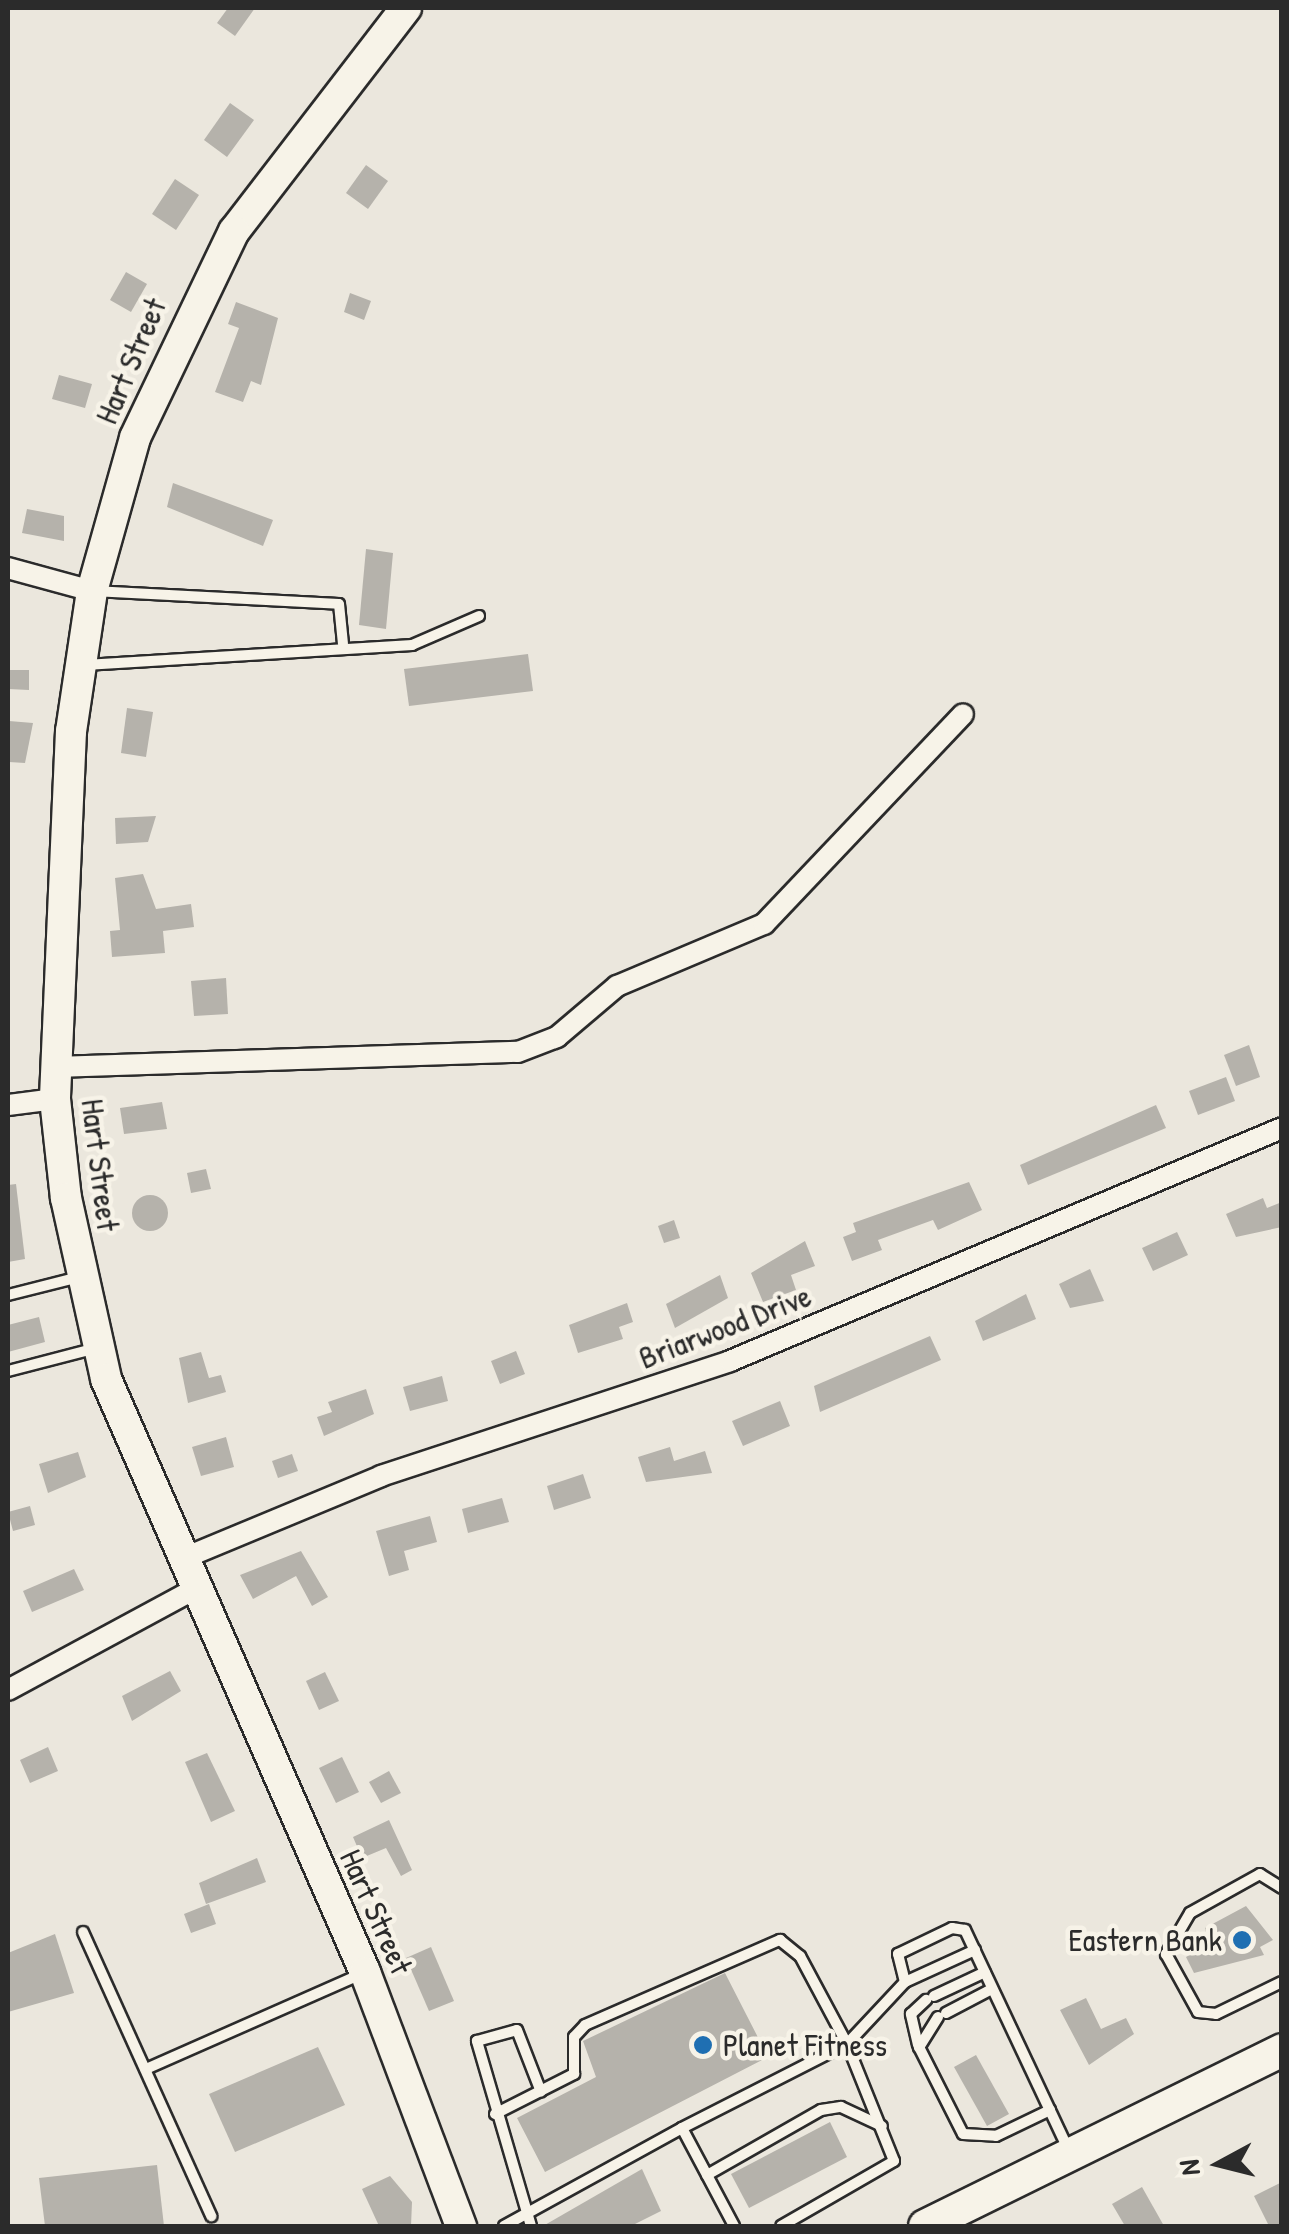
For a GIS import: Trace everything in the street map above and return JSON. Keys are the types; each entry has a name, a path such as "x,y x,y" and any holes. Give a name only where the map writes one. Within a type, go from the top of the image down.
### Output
{"main road":[{"path":"926,2226 1282,2050"}],"street":[{"name":"Hart Street","path":"406,8 284,159 204,282 134,438 92,591 79,665 55,1100 81,1277 98,1348 182,1559 365,1972 460,2226"},
{"path":"8,568 92,591"},
{"path":"55,1067 518,1052 557,1037 617,986 764,924 963,714"},
{"path":"8,1105 55,1100"},
{"name":"Briarwood Drive","path":"182,1559 382,1476 730,1361 1282,1128"},
{"path":"8,1690 195,1589"}],"lane":[{"path":"92,591 339,604 343,644"},
{"path":"79,665 343,644 412,645 479,616"},
{"path":"8,1294 81,1277"},
{"path":"8,1371 98,1348"},
{"path":"1282,1888 1260,1874 1190,1913 1172,1935 1166,1954 1198,2012 1216,2014 1282,1982"},
{"path":"905,1982 898,1954 952,1928 965,1930 1070,2153"},
{"path":"84,1932 210,2216"},
{"path":"495,2114 574,2074 574,2036 585,2026 765,1942 780,1940 800,1956 847,2044 883,2126 890,2169 781,2226"},
{"path":"504,2226 682,2128 847,2044 905,1982 974,1950"},
{"path":"146,2069 365,1972"},
{"path":"985,1972 930,1998 910,2025 919,2047 962,2134 996,2136 1050,2110"},
{"path":"919,2047 942,2014 992,1989"},
{"path":"532,2226 495,2114 477,2042 517,2030 541,2092"},
{"path":"707,2176 821,2110 842,2107 883,2126"},
{"path":"682,2128 734,2226"}],"building":[{"path":"228,8 255,8 235,36 217,23"},
{"path":"230,103 254,120 227,157 204,140"},
{"path":"366,165 388,181 368,209 346,193"},
{"path":"175,179 199,195 176,230 152,214"},
{"path":"126,272 147,284 131,312 110,300"},
{"path":"350,293 371,301 364,320 344,312"},
{"path":"236,302 278,318 261,385 251,381 243,402 215,392 239,328 228,324"},
{"path":"59,375 92,384 85,408 52,399"},
{"path":"173,483 273,520 263,546 167,507"},
{"path":"27,509 64,516 64,541 22,533"},
{"path":"366,549 393,553 386,629 359,625"},
{"path":"528,654 533,691 409,706 404,669"},
{"path":"8,670 29,670 29,690 8,689"},
{"path":"127,708 153,712 146,757 121,753"},
{"path":"9,721 33,723 25,763 9,762"},
{"path":"156,816 148,842 116,844 115,818"},
{"path":"143,874 156,909 191,904 194,927 163,931 165,953 112,957 110,931 120,930 115,878"},
{"path":"226,978 228,1014 194,1016 191,981"},
{"path":"1249,1045 1260,1077 1236,1086 1224,1055"},
{"path":"1226,1077 1235,1101 1198,1115 1189,1091"},
{"path":"162,1102 167,1129 124,1134 120,1108"},
{"path":"1156,1105 1166,1128 1028,1185 1020,1165"},
{"path":"206,1169 211,1189 191,1193 187,1173"},
{"path":"969,1182 982,1210 938,1230 933,1220 878,1240 882,1250 852,1261 843,1237 856,1232 853,1223"},
{"path":"16,1184 25,1259 8,1262 8,1185"},
{"path":"150,1195 162,1201 168,1213 162,1225 150,1231 138,1225 132,1213 138,1201"},
{"path":"1263,1198 1267,1208 1282,1202 1282,1227 1236,1237 1226,1214"},
{"path":"674,1220 680,1238 664,1243 658,1226"},
{"path":"1177,1232 1188,1255 1153,1271 1142,1248"},
{"path":"805,1241 815,1266 791,1275 796,1290 763,1302 751,1273"},
{"path":"1090,1269 1104,1301 1070,1308 1059,1284"},
{"path":"720,1275 728,1298 675,1328 666,1304"},
{"path":"1026,1294 1036,1319 983,1341 975,1321"},
{"path":"627,1303 633,1322 619,1327 623,1339 578,1353 569,1325"},
{"path":"39,1317 45,1342 8,1352 8,1325"},
{"path":"930,1336 941,1360 820,1412 814,1386"},
{"path":"516,1351 525,1374 500,1384 491,1361"},
{"path":"201,1352 209,1378 221,1375 226,1392 188,1403 179,1358"},
{"path":"442,1376 448,1401 410,1411 403,1387"},
{"path":"366,1389 374,1414 324,1436 317,1417 332,1412 328,1402"},
{"path":"780,1401 790,1426 743,1446 732,1421"},
{"path":"226,1437 234,1467 201,1476 192,1447"},
{"path":"670,1447 674,1461 705,1451 712,1473 646,1482 638,1457"},
{"path":"78,1452 86,1477 48,1493 39,1464"},
{"path":"292,1454 298,1471 278,1478 272,1461"},
{"path":"583,1474 591,1498 554,1510 547,1486"},
{"path":"502,1498 509,1522 468,1533 462,1509"},
{"path":"30,1506 35,1525 13,1531 8,1512"},
{"path":"430,1516 437,1542 404,1551 409,1570 389,1576 376,1531"},
{"path":"301,1551 328,1597 312,1606 296,1576 253,1599 240,1575"},
{"path":"74,1569 84,1590 32,1612 23,1591"},
{"path":"170,1671 181,1691 132,1721 122,1696"},
{"path":"325,1672 339,1701 319,1710 306,1681"},
{"path":"48,1747 58,1771 30,1783 20,1760"},
{"path":"207,1753 235,1811 211,1822 185,1762"},
{"path":"342,1757 359,1792 336,1803 319,1768"},
{"path":"389,1771 401,1793 381,1803 369,1782"},
{"path":"389,1820 412,1870 401,1876 386,1848 362,1858 353,1837"},
{"path":"257,1858 266,1882 206,1904 199,1883"},
{"path":"209,1904 216,1924 191,1933 184,1914"},
{"name":"Eastern Bank","path":"1246,1906 1273,1940 1260,1947 1264,1955 1194,1973 1186,1957 1208,1945 1205,1928"},
{"path":"55,1934 74,1993 8,2012 8,1953"},
{"path":"431,1947 454,2001 429,2011 406,1958"},
{"path":"725,1973 768,2057 545,2172 517,2118 596,2077 583,2041"},
{"path":"1086,1998 1101,2029 1126,2018 1134,2034 1089,2065 1060,2010"},
{"path":"318,2047 345,2105 235,2152 209,2094"},
{"path":"976,2055 1009,2114 987,2126 954,2067"},
{"path":"830,2122 847,2157 749,2208 731,2174"},
{"path":"157,2165 164,2226 45,2226 39,2178"},
{"path":"642,2169 661,2211 631,2226 543,2226"},
{"path":"390,2176 412,2202 411,2226 379,2226 362,2189"},
{"path":"1282,2182 1282,2226 1269,2226 1254,2196"},
{"path":"1142,2187 1164,2226 1125,2226 1112,2204"}],"place":[{"name":"Eastern Bank","path":"1242,1940"},
{"name":"Planet Fitness","path":"703,2045"}]}
